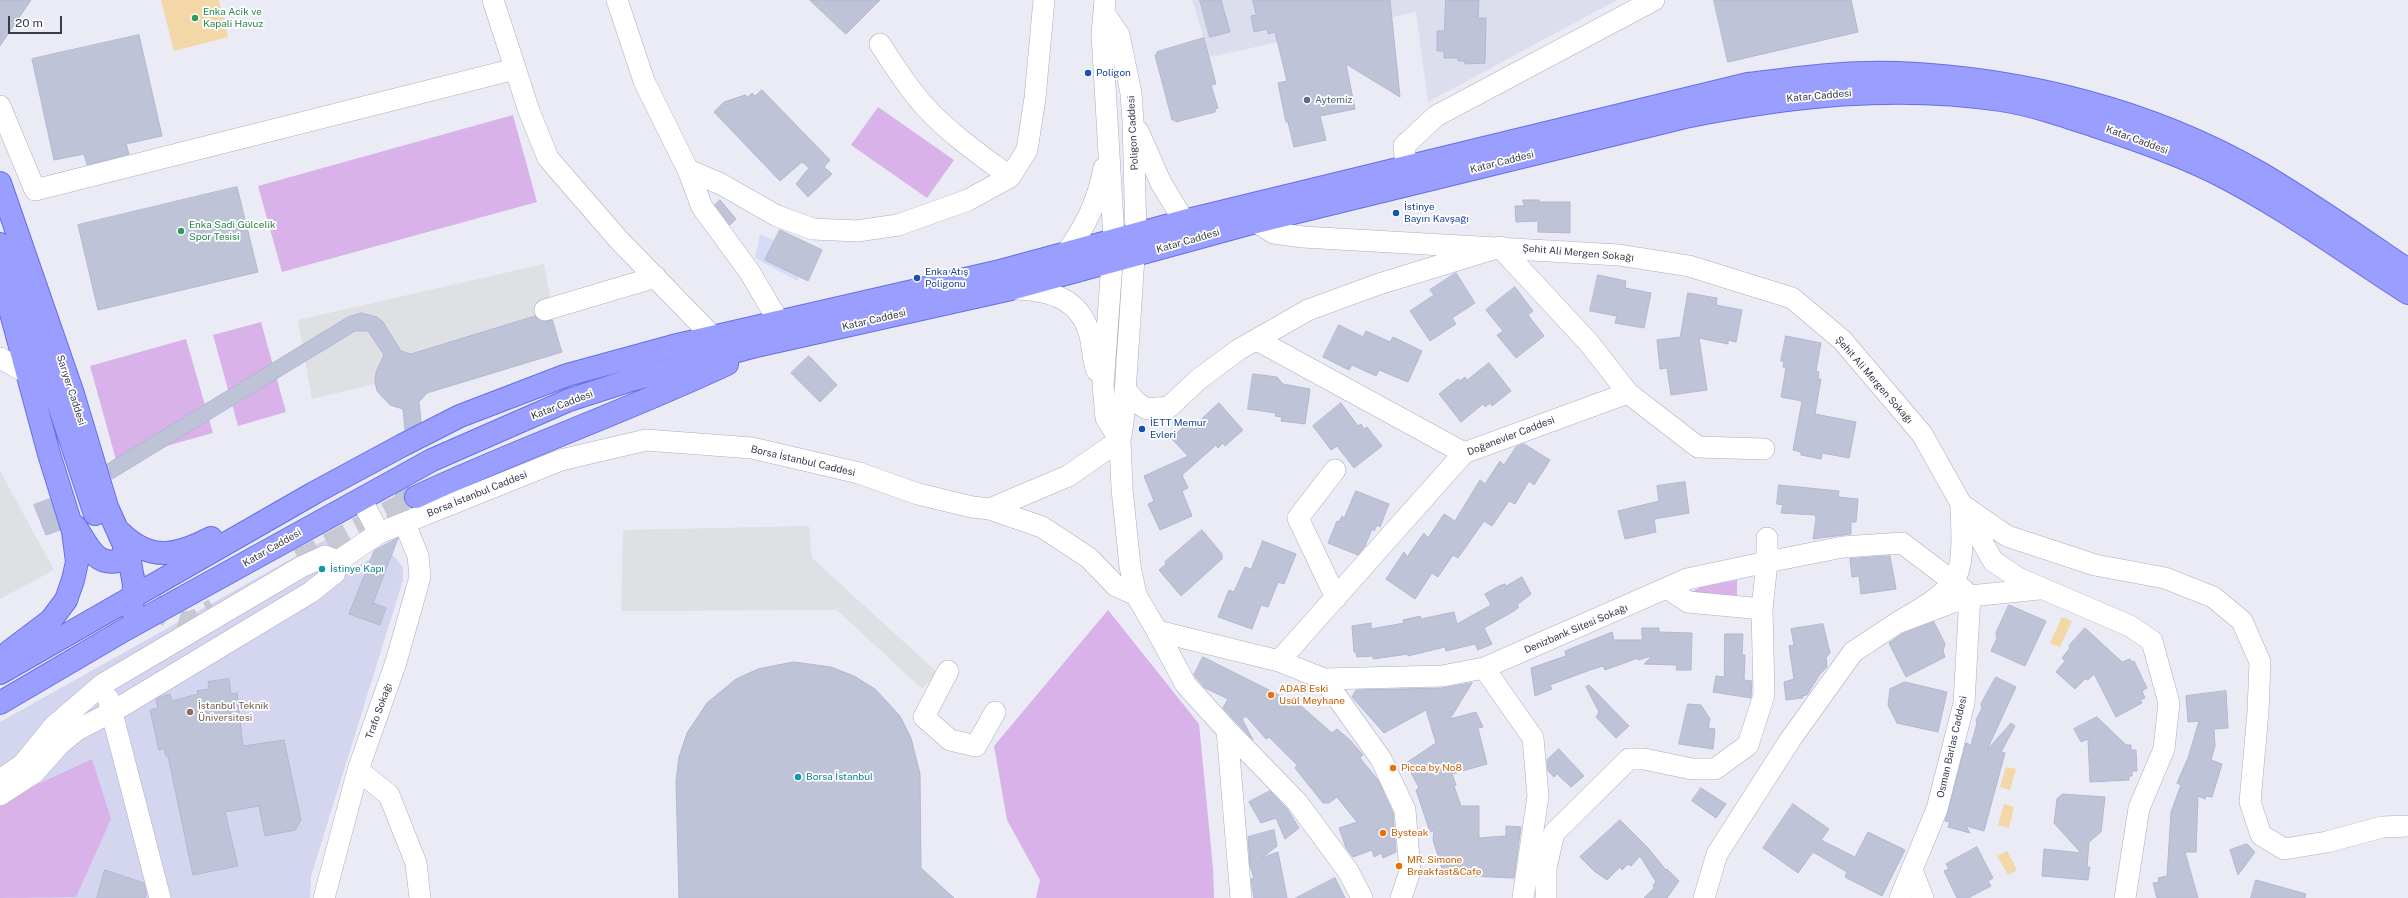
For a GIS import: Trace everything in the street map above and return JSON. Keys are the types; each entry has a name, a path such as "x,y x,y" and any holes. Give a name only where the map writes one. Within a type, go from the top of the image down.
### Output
{"main road":[{"name":"Katar Caddesi","path":"0,703 126,629 432,460 569,400 628,381 756,346 1011,289 1112,263 1256,222 1408,175 1748,84 1843,74 1896,73 1942,76 2030,89 2100,106 2161,126 2258,172 2332,218 2408,270"},
{"name":"Katar Caddesi","path":"0,673 134,598 258,525 401,446 460,416 567,375 713,337 996,272 1184,221 1758,102 1862,92 1930,93 2002,100 2068,116 2161,148 2214,172 2288,214 2408,293"},
{"name":"Sarıyer Caddesi","path":"0,183 74,394 107,507 120,542 133,569 134,598 126,629"},
{"path":"1134,257 1133,247 1136,234"},
{"path":"1112,263 1114,240"},
{"path":"0,244 21,291 93,510 120,542 130,543 156,552 172,552 191,548 226,530 258,525"},
{"path":"0,272 3,302 27,373 76,545 77,562 74,580 66,600 51,620 10,651 0,661"},
{"path":"416,497 479,467 684,384 734,361 756,346"},
{"path":"361,499 360,488 365,480 392,466 401,446"},
{"path":"348,475 361,499"},
{"path":"68,517 100,561 108,563 118,561 120,542"}],"street":[{"path":"493,0 529,111 548,158 618,239 713,337"},
{"path":"617,0 644,81 688,170 702,207 749,271 779,322"},
{"path":"688,170 721,184 777,216 813,229 857,231 898,225 961,202 1010,177 1028,150 1035,98 1044,0"},
{"path":"1408,175 1404,146 1436,116 1654,0"},
{"name":"Poligon Caddesi","path":"1104,6 1119,35 1134,121 1136,234"},
{"name":"Poligon Caddesi","path":"1104,6 1102,34 1114,240"},
{"path":"880,44 906,83 929,111 961,140 1010,177"},
{"path":"0,106 34,190 515,68"},
{"path":"1134,121 1161,183 1184,221"},
{"path":"1067,252 1088,221 1100,190 1108,142"},
{"name":"Şehit Ali Mergen Sokağı","path":"1256,222 1274,233 1303,237 1619,254 1689,266 1792,298 1842,340 1922,434 1994,561 2018,578 2130,626 2152,641 2169,703 2164,749 2139,808 2124,898"},
{"path":"1125,389 1136,402 1147,409 1169,407 1199,379 1238,350 1308,310 1386,282 1500,247 1589,343 1628,393 1698,447 1764,449"},
{"path":"1134,257 1120,440 1126,535 1136,595 1186,686 1297,802 1348,871 1362,898"},
{"path":"1112,263 1103,386 1106,418 1120,440"},
{"path":"546,310 656,277"},
{"path":"1011,289 1048,293 1067,300 1075,307 1089,332 1095,366 1103,386"},
{"path":"1257,340 1464,453"},
{"path":"0,358 27,373"},
{"name":"Doğanevler Caddesi","path":"1279,661 1464,453 1628,393"},
{"name":"Borsa İstanbul Caddesi","path":"338,561 379,533 405,524 561,460 646,440 752,448 858,473 918,494 972,507 990,509 1068,476 1120,440"},
{"path":"1335,470 1298,518 1336,598"},
{"path":"361,499 379,533"},
{"path":"1704,898 1717,854 1790,740 1853,652 1933,600 1954,581 1962,556 1961,504"},
{"path":"1961,504 2007,536 2095,565 2165,578 2213,596 2242,621 2260,662 2258,712 2250,802 2261,835 2284,849 2327,842 2382,827 2408,826"},
{"path":"990,509 1042,527 1089,558 1116,586 1136,595"},
{"name":"Trafo Sokağı","path":"324,898 358,770 396,662 420,577 418,556 405,524"},
{"path":"1546,898 1546,868 1554,832 1629,759 1644,758 1692,769 1715,769 1748,745 1764,695 1762,609 1767,562 1767,538"},
{"name":"Denizbank Sitesi Sokağı","path":"1324,679 1442,676 1484,668 1687,579 1843,547 1902,543 1954,581 1970,596"},
{"path":"0,781 22,764 54,726 103,684 301,567 325,556 338,561 335,573 311,592 112,712 77,730 60,744 34,773 0,795"},
{"path":"1667,588 1688,602 1762,609"},
{"path":"1896,623 1970,596 2042,588"},
{"name":"Osman Barlas Caddesi","path":"1900,898 1937,809 1964,703 1970,596"},
{"path":"1157,631 1279,661 1324,679 1381,759 1406,810 1410,871 1401,898"},
{"path":"1484,668 1533,738 1538,796 1523,898"},
{"path":"948,671 924,717 944,735 950,740 976,746 995,712"},
{"path":"103,684 112,712 160,898"},
{"path":"1227,730 1240,898"},
{"path":"358,770 388,795 416,863 420,898"},
{"path":"1531,839 1552,842"},
{"path":"1912,870 1923,898"}],"shaded area":[{"name":"Enka Acik ve Kapali Havuz","path":"161,0 219,0 228,37 174,51"},
{"path":"1192,0 1617,0 1428,102 1416,12 1210,57"},
{"path":"878,107 954,160 927,198 851,145"},
{"path":"513,115 537,202 282,272 258,186"},
{"path":"760,234 803,253 798,281 755,258"},
{"path":"544,264 558,340 312,399 298,320"},
{"path":"261,322 286,412 238,426 213,335"},
{"path":"186,339 213,433 116,460 90,366"},
{"path":"0,471 54,570 0,599"},
{"path":"809,526 812,558 938,673 922,689 837,610 621,611 623,530"},
{"name":"İstanbul Teknik Üniversitesi","path":"341,531 348,539 319,558 332,580 388,549 403,567 403,580 311,876 310,898 0,898 0,722"},
{"path":"1737,580 1737,601 1689,593 1701,587"},
{"path":"1108,610 1199,724 1213,868 1214,898 1036,898 1040,880 1007,820 994,746"},
{"path":"2062,617 2072,621 2060,647 2050,643"},
{"path":"92,759 111,819 76,897 0,898 0,802"},
{"path":"2006,767 2016,769 2010,790 2000,787"},
{"path":"2004,804 2014,807 2009,828 1998,825"},
{"path":"2007,851 2017,870 2008,875 1997,856"}],"building":[{"path":"0,0 31,0 0,46"},
{"path":"810,0 880,0 846,34"},
{"path":"1200,0 1221,0 1230,32 1210,37"},
{"path":"1253,0 1390,0 1400,97 1346,64 1355,109 1320,116 1326,140 1294,147 1288,122 1286,122 1278,83 1287,81 1275,32 1268,34 1267,29 1254,32 1251,16 1256,15"},
{"path":"1446,0 1479,0 1478,18 1486,18 1485,63 1465,64 1465,61 1458,61 1458,58 1444,58 1444,51 1437,51 1437,31 1444,31"},
{"path":"1714,0 1851,0 1858,32 1728,62"},
{"path":"139,35 162,136 126,144 129,154 87,165 84,154 54,160 32,59"},
{"path":"1204,38 1216,84 1211,85 1218,108 1215,109 1215,112 1176,122 1175,120 1172,120 1155,55 1157,52"},
{"path":"762,90 830,160 824,167 832,174 808,197 796,184 809,168 802,162 780,181 714,112 724,102 745,95 748,97 752,93 755,96"},
{"path":"237,187 258,272 98,310 78,225"},
{"path":"720,200 736,219 730,225 715,205"},
{"path":"1523,200 1539,200 1539,202 1570,202 1570,233 1538,232 1538,221 1516,222 1515,206 1524,206"},
{"path":"780,230 822,250 808,281 765,260"},
{"path":"1456,273 1475,303 1452,318 1456,324 1430,341 1410,311 1434,295 1430,290"},
{"path":"1598,275 1626,281 1625,288 1651,293 1644,328 1615,323 1617,316 1590,311"},
{"path":"1515,287 1533,311 1528,315 1544,336 1516,358 1497,335 1503,331 1486,310"},
{"path":"1688,293 1717,298 1716,305 1742,310 1736,342 1728,340 1728,344 1699,338 1707,390 1671,395 1667,368 1660,369 1657,340 1680,337"},
{"path":"361,313 377,317 383,322 401,351 411,354 535,316 542,322 552,320 562,352 427,393 419,402 421,422 405,430 403,409 390,405 377,391 375,382 376,372 384,355 368,331 355,331 112,479 107,464 348,317"},
{"path":"1339,325 1363,337 1366,331 1390,342 1393,337 1422,351 1408,382 1379,370 1376,376 1352,365 1349,370 1323,357"},
{"path":"1786,336 1821,343 1816,371 1819,372 1818,379 1821,379 1815,414 1856,422 1849,458 1822,453 1821,459 1801,455 1801,452 1793,450 1802,401 1781,397 1786,368 1783,367 1784,361 1781,361"},
{"path":"809,356 837,385 820,402 791,373"},
{"path":"1489,363 1511,391 1492,406 1490,403 1485,407 1483,404 1461,422 1439,394 1458,379 1460,381 1465,377 1467,380"},
{"path":"1253,374 1277,377 1283,384 1310,389 1305,424 1281,421 1282,417 1275,416 1276,413 1248,409"},
{"path":"1219,403 1243,430 1225,446 1223,443 1218,448 1216,445 1182,475 1188,488 1182,491 1192,516 1160,530 1148,504 1154,501 1144,476 1188,456 1171,438 1189,422 1189,425 1196,420 1197,423"},
{"path":"1341,403 1358,426 1361,424 1364,429 1367,427 1382,446 1354,468 1337,446 1331,450 1313,426"},
{"path":"1524,444 1550,460 1534,485 1529,481 1515,504 1509,501 1492,526 1484,521 1458,558 1453,555 1438,577 1432,573 1415,599 1386,579 1404,552 1407,557 1424,533 1428,538 1444,514 1455,521 1480,480 1485,484 1500,461 1504,465 1516,447"},
{"path":"1685,482 1689,513 1654,519 1656,532 1625,539 1618,511 1659,501 1657,486"},
{"path":"1779,485 1839,491 1838,497 1858,499 1856,522 1851,522 1851,534 1813,539 1816,519 1815,515 1781,513 1783,505 1777,504"},
{"path":"409,487 404,496 405,503 409,508 387,517 396,494"},
{"path":"1356,491 1389,504 1380,527 1377,525 1374,531 1372,529 1365,546 1358,555 1328,543 1337,521 1339,522 1342,516 1344,518"},
{"path":"50,499 60,530 46,535 34,505"},
{"path":"1202,530 1222,554 1222,559 1181,596 1159,570 1166,564 1165,562"},
{"path":"398,538 373,603 386,608 380,625 349,614 374,551"},
{"path":"1263,541 1296,554 1284,584 1278,582 1268,607 1261,605 1252,629 1218,617 1229,590 1234,592 1245,567 1251,569"},
{"path":"1890,556 1896,589 1861,594 1859,576 1852,577 1850,559"},
{"path":"1522,577 1531,594 1517,605 1519,607 1514,611 1484,628 1492,644 1478,650 1475,644 1446,651 1445,647 1408,656 1408,654 1373,659 1373,656 1357,657 1356,652 1354,652 1352,626 1371,623 1371,629 1404,623 1403,620 1420,616 1421,619 1454,612 1457,624 1491,605 1485,594 1499,586 1505,584 1506,586"},
{"path":"2009,605 2046,621 2025,666 1991,651 1997,638 1996,633"},
{"path":"1934,622 1945,644 1943,651 1945,657 1906,677 1889,643 1902,634"},
{"path":"1823,624 1830,653 1826,658 1827,667 1820,674 1807,695 1802,696 1803,698 1786,700 1784,682 1794,679 1789,646 1794,645 1791,629"},
{"path":"1642,628 1659,628 1659,632 1692,633 1691,670 1676,670 1677,665 1644,664 1652,656 1638,660 1638,658 1605,670 1603,666 1590,670 1550,685 1552,689 1535,696 1531,668 1566,656 1565,651 1612,632 1614,640 1642,640"},
{"path":"2085,628 2122,662 2130,659 2132,662 2134,661 2147,688 2142,691 2145,698 2140,700 2142,703 2116,717 2094,674 2088,680 2085,679 2075,689 2056,672 2065,661 2062,658 2070,648 2069,646"},
{"path":"1725,634 1743,634 1742,655 1745,655 1744,680 1752,681 1751,698 1713,692 1716,676 1724,677"},
{"path":"1203,657 1301,706 1332,733 1337,729 1350,740 1363,755 1360,758 1378,780 1393,813 1396,852 1383,858 1381,853 1374,857 1372,850 1353,857 1346,848 1339,828 1357,822 1337,797 1329,803 1323,803 1295,768 1297,765 1269,737 1266,739 1246,716 1242,719 1253,740 1236,722 1223,708 1228,699 1205,688 1194,675"},
{"name":"Borsa İstanbul","path":"794,662 831,667 854,676 875,689 900,716 911,738 920,774 921,868 954,898 679,898 676,781 679,757 687,733 707,703 736,679 758,669"},
{"path":"1996,677 2016,687 1987,750 2011,723 2015,726 2001,752 2005,753 1984,831 1966,826 1970,833 1948,827 1950,822 1945,821 1966,743 1971,745 1977,723 1976,720 1982,708 1981,704"},
{"path":"229,679 231,694 237,693 243,746 284,740 301,820 295,830 265,836 259,806 225,812 238,866 193,875 168,756 166,756 164,749 159,750 150,710 158,708 156,699 160,697 170,694 172,701 198,694 197,691 209,689 208,682"},
{"path":"1905,682 1947,692 1938,732 1897,723 1888,705 1890,689"},
{"path":"1472,683 1450,719 1476,712 1483,727 1478,728 1487,764 1452,774 1456,785 1454,786 1461,806 1479,806 1479,838 1506,836 1506,826 1521,827 1514,878 1444,875 1433,840 1434,830 1430,832 1416,790 1419,788 1406,763 1436,743 1426,710 1384,733 1352,697 1356,690 1442,688"},
{"path":"1589,685 1629,726 1616,738 1596,717 1599,712 1586,687"},
{"path":"2226,691 2228,728 2214,729 2215,746 2211,760 2222,764 2212,797 2206,796 2205,799 2198,796 2196,852 2185,852 2198,898 2157,898 2153,883 2159,882 2158,878 2167,876 2171,812 2181,785 2177,783 2188,758 2199,721 2188,722 2186,696"},
{"path":"1688,704 1701,705 1710,719 1708,728 1715,729 1713,749 1679,744"},
{"path":"2097,717 2126,745 2131,745 2131,750 2136,750 2137,771 2132,771 2132,776 2129,776 2129,780 2090,782 2088,739 2081,742 2074,729"},
{"path":"1559,749 1584,776 1571,787 1557,774 1554,777 1548,771 1547,760"},
{"path":"1701,788 1726,804 1716,818 1692,801"},
{"path":"1270,791 1288,810 1299,828 1285,839 1276,818 1261,823 1249,802"},
{"path":"2063,794 2105,797 2101,832 2089,842 2087,867 2090,867 2088,880 2042,876 2044,849 2081,853 2054,823 2057,799"},
{"path":"1793,804 1829,829 1821,840 1855,857 1868,832 1905,850 1882,896 1845,877 1847,872 1813,852 1798,873 1763,848"},
{"path":"1620,820 1648,848 1666,870 1667,869 1679,881 1667,898 1644,898 1654,888 1653,885 1656,882 1640,856 1631,866 1628,864 1622,870 1620,867 1607,880 1594,871 1580,857"},
{"path":"1274,830 1277,846 1262,858 1278,852 1287,898 1254,898 1251,879 1254,878 1250,866 1248,837"},
{"path":"2247,844 2255,852 2238,875 2230,850"},
{"path":"1977,847 1993,878 1988,881 1991,886 1968,898 1957,898 1944,871 1949,869 1946,864"},
{"path":"105,870 144,883 146,894 145,898 97,898"},
{"path":"1335,878 1345,898 1296,898"},
{"path":"2256,880 2306,894 2305,898 2251,898"}],"tunnel":[{"path":"299,560 416,497"},
{"path":"133,575 149,599 164,613 180,622 189,622 199,619 214,609"}],"place":[{"name":"Enka Acik ve Kapali Havuz","path":"195,18"},
{"name":"Poligon","path":"1088,73"},
{"name":"Aytemiz","path":"1307,100"},
{"name":"İstinye Bayırı Kavşağı","path":"1396,213"},
{"name":"Enka Sadi Gülcelik Spor Tesisi","path":"181,231"},
{"name":"Enka Atış Poligonu","path":"917,278"},
{"name":"İETT Memur Evleri","path":"1142,429"},
{"name":"İstinye Kapı","path":"322,569"},
{"name":"ADAB Eski Usûl Meyhane","path":"1271,695"},
{"name":"İstanbul Teknik Üniversitesi","path":"190,712"},
{"name":"Picca by No8","path":"1393,768"},
{"name":"Borsa İstanbul","path":"798,777"},
{"name":"Bysteak","path":"1383,833"},
{"name":"MR. Simone Breakfast&Cafe","path":"1399,866"}]}
